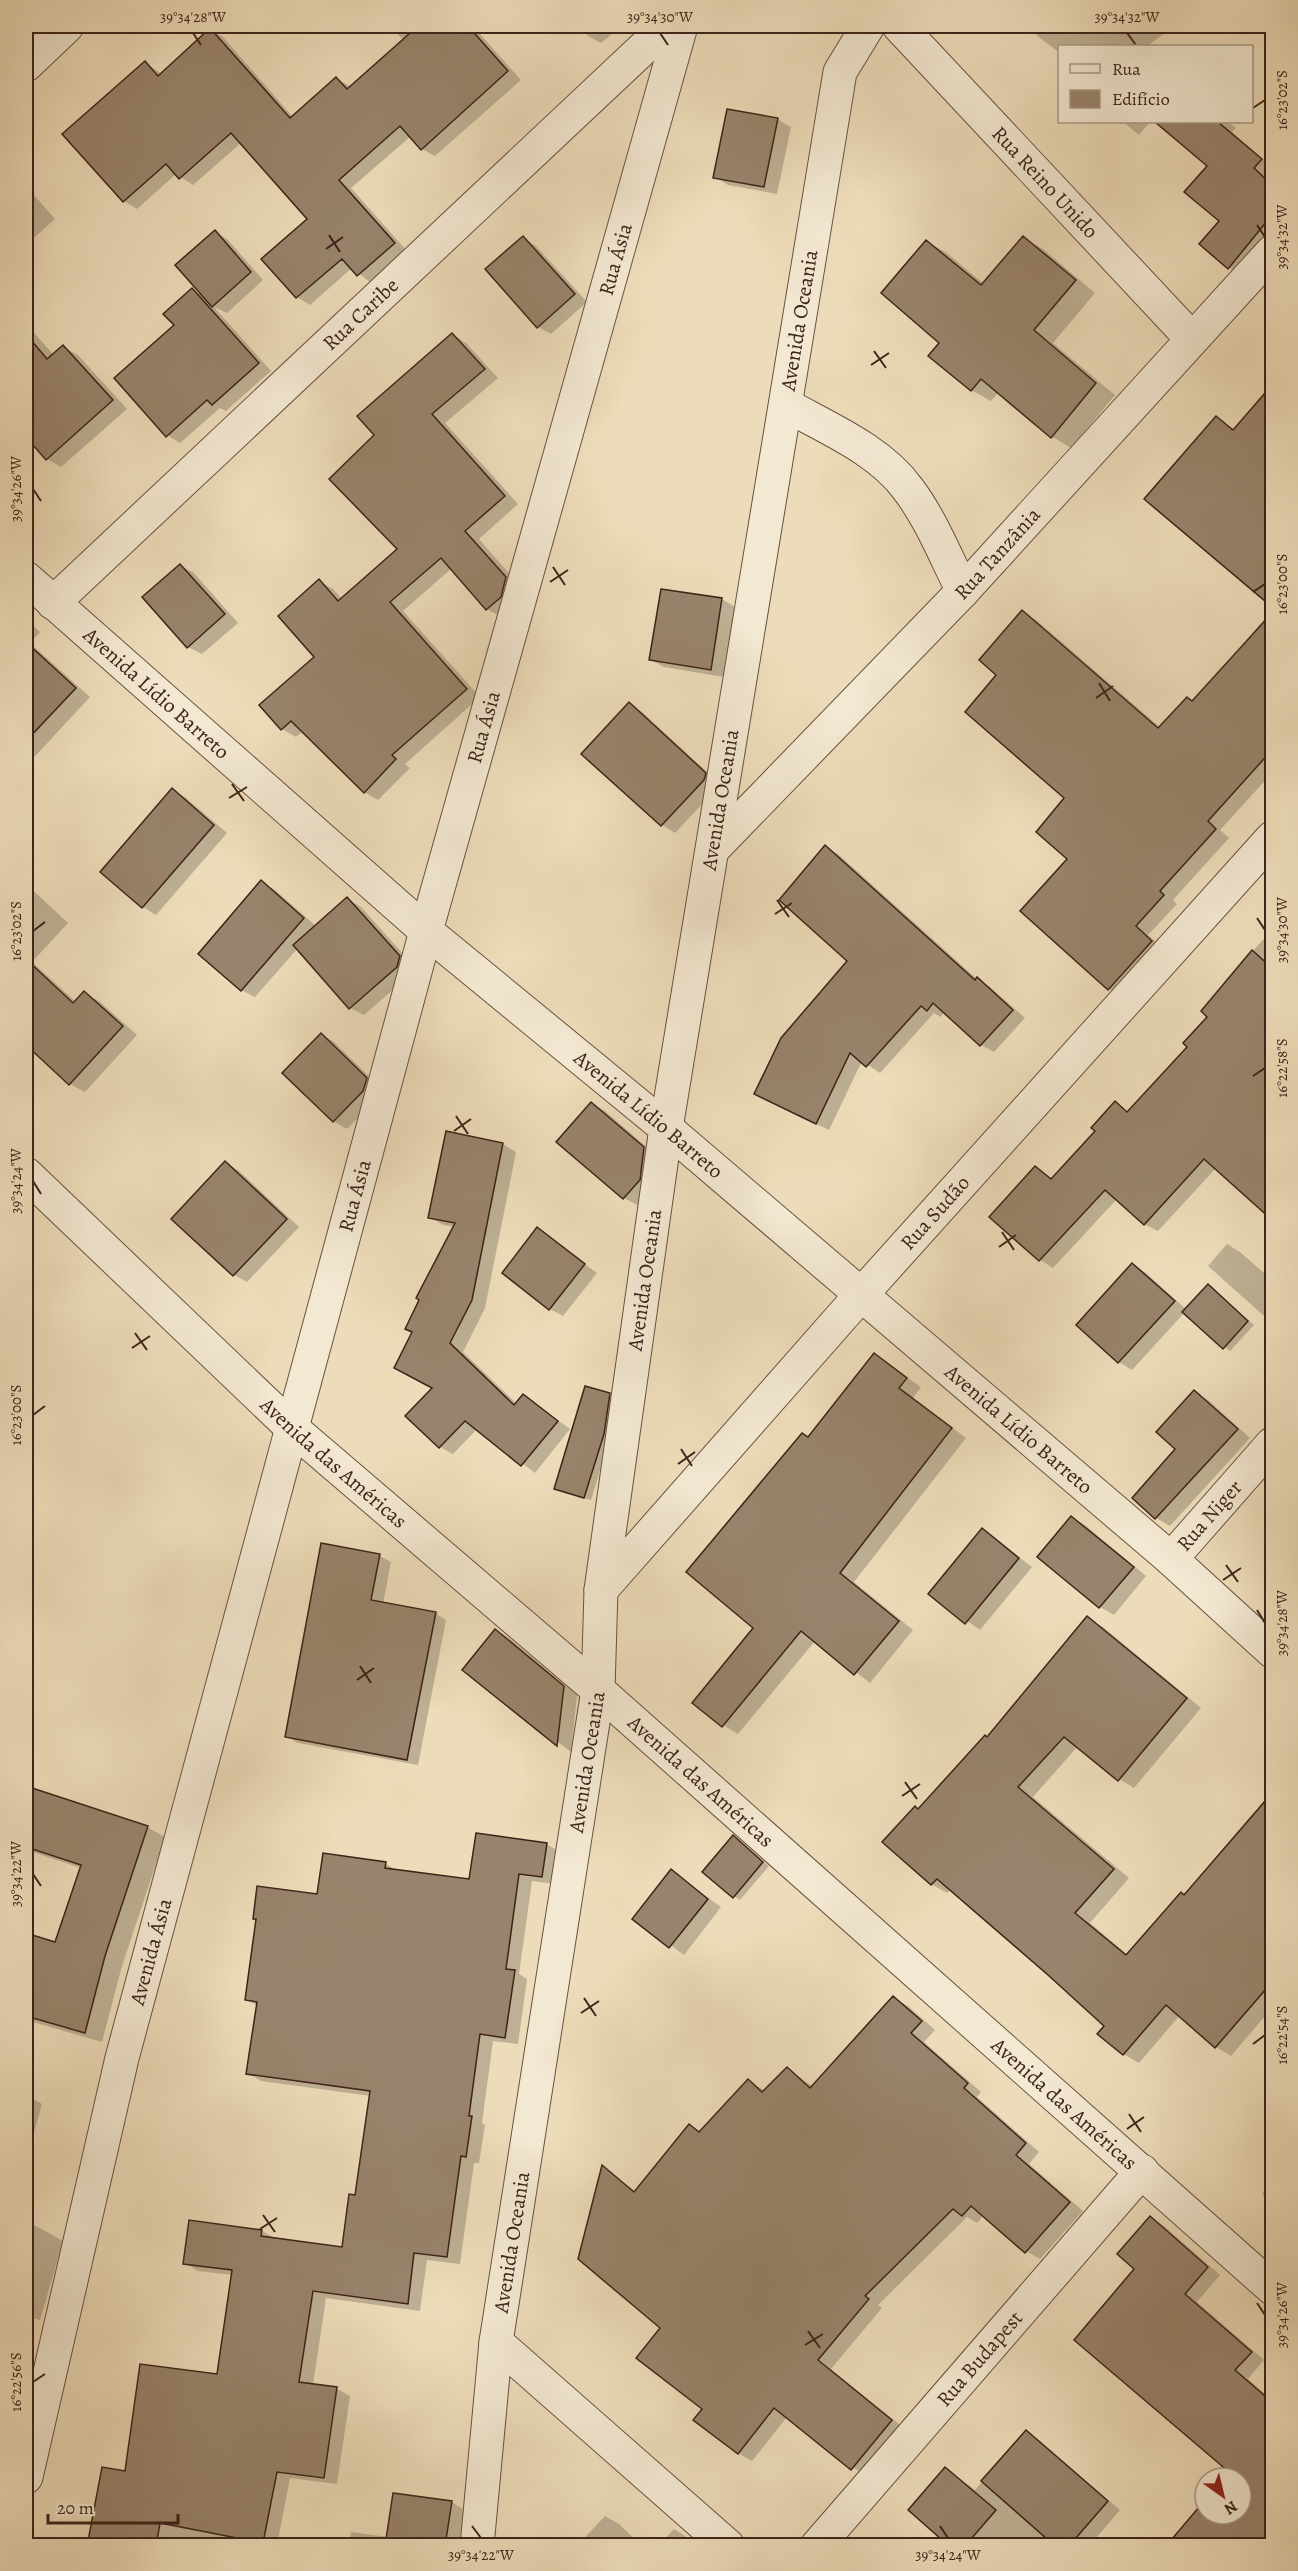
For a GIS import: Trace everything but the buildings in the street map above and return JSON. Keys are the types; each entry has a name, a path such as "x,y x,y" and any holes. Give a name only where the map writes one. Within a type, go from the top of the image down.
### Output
{"street":[{"path":"26,65 67,26"},
{"name":"Rua Caribe","path":"53,603 667,26"},
{"name":"Rua Ásia","path":"293,1429 426,931 681,26"},
{"name":"Avenida Oceania","path":"477,2546 495,2343 598,1690 601,1590 666,1128 840,72 868,26"},
{"name":"Rua Reino Unido","path":"899,26 1192,339"},
{"name":"Rua Tanzânia","path":"713,849 963,591 1272,252"},
{"path":"786,405 836,432 892,470 909,489 963,591"},
{"name":"Avenida Lídio Barreto","path":"26,578 426,931 666,1128 1171,1560 1272,1651"},
{"name":"Rua Sudão","path":"601,1590 860,1296 1272,838"},
{"name":"Avenida das Américas","path":"26,1174 293,1429 598,1690 1272,2288"},
{"name":"Avenida Ásia","path":"26,2477 122,2058 293,1429"},
{"name":"Rua Niger","path":"1171,1560 1272,1444"},
{"name":"Rua Budapest","path":"817,2546 1142,2171"},
{"path":"495,2343 728,2546"}]}
